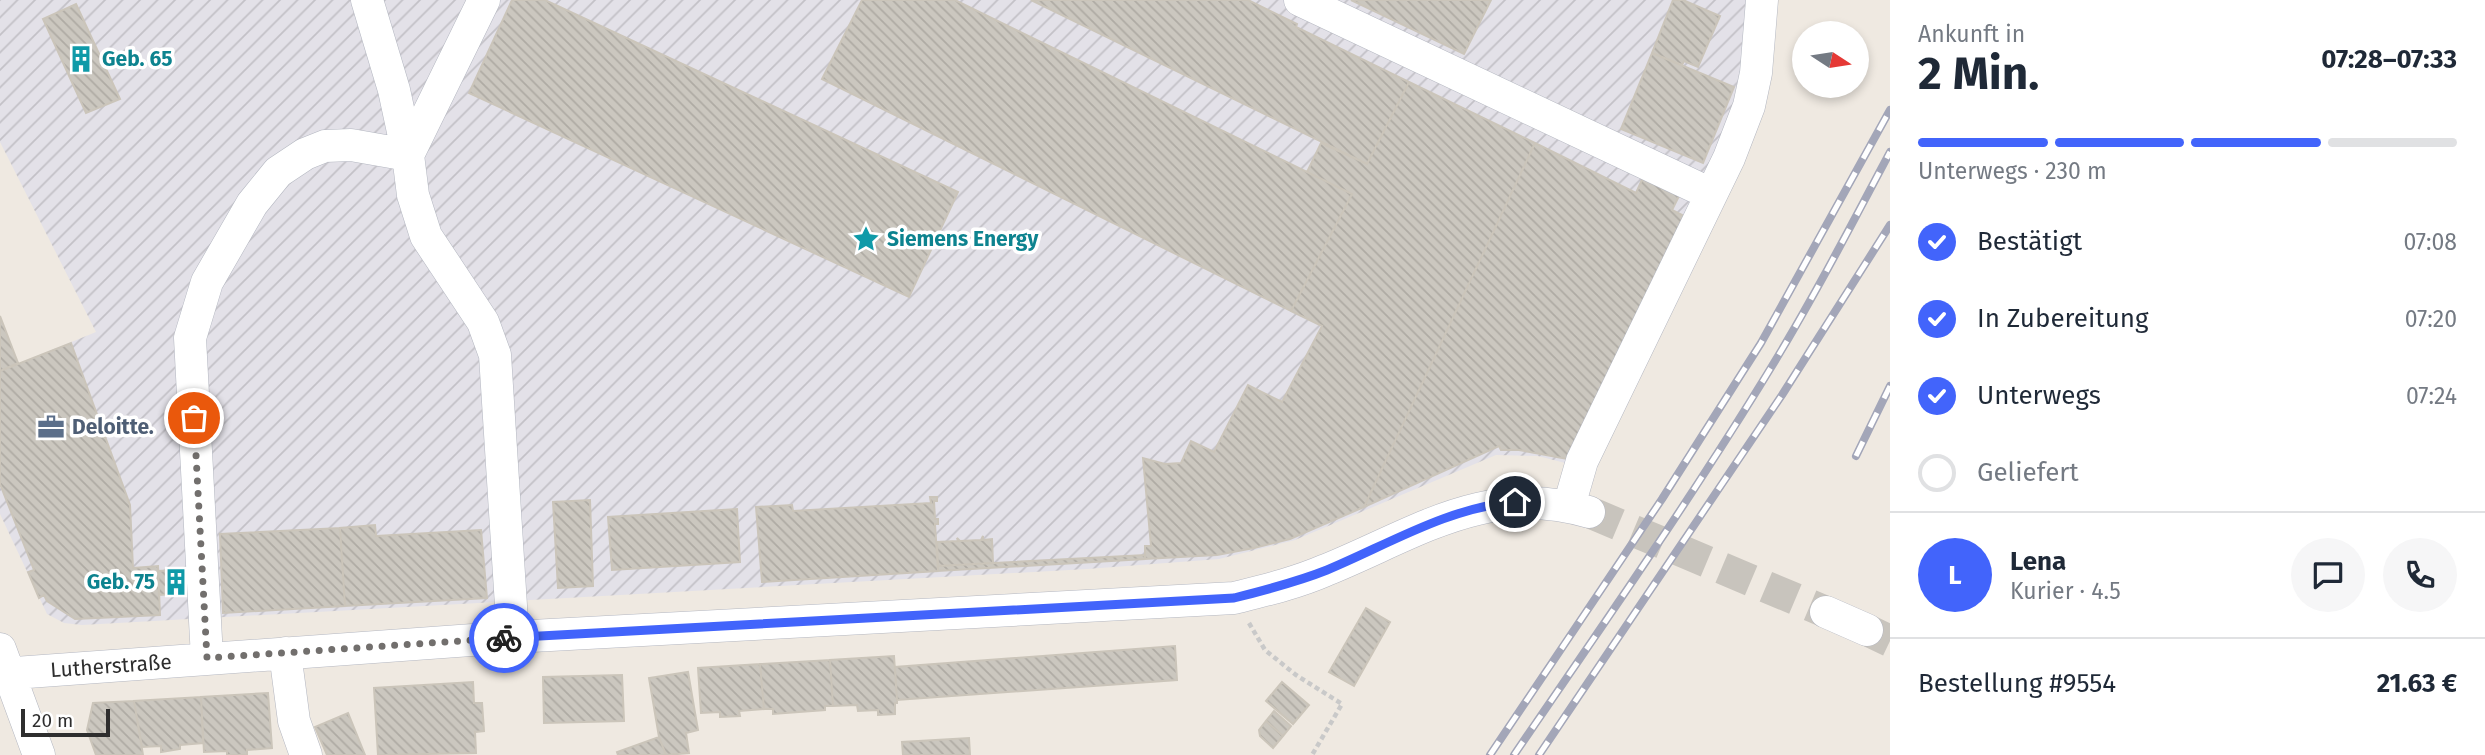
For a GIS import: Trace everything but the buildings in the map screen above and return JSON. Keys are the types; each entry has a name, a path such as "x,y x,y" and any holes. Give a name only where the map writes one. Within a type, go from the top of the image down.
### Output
{"street":[{"path":"367,0 394,90 408,155 413,195 426,236 483,322 495,355 513,637"},
{"path":"408,155 484,0"},
{"path":"1300,0 1696,187"},
{"name":"Lutherstraße","path":"3,665 207,658 513,637 1234,598 1287,585 1461,513 1533,501 1579,509 1582,461 1730,158 1749,106 1756,73 1762,0"},
{"path":"207,658 190,338 207,282 252,204 278,172 305,154 325,146 351,145 408,155"},
{"path":"1826,612 1867,630"},
{"path":"285,653 294,721 306,755"},
{"path":"3,665 39,755"}],"path":[{"path":"1234,598 1265,650 1296,675 1342,704 1312,755"}],"shaded area":[{"name":"Siemens Energy","path":"0,0 1754,0 1729,145 1569,464 1538,456 1496,455 1295,540 1219,559 1087,569 82,625 64,623 47,614 0,514 0,371 96,332 0,142"}],"tunnel":[{"path":"1589,512 1826,612"},
{"path":"1867,630 1890,641"}],"railway":[{"path":"1490,755 1662,499 1761,343 1890,110"},
{"path":"1514,755 1646,562 1741,416 1803,314 1890,152"},
{"path":"1539,755 1782,395 1890,225"},
{"path":"1856,456 1890,386"}],"way so far":[{"path":"194,418 207,658 504,638"}],"place":[{"name":"Geb. 65","path":"81,59"},
{"name":"Siemens Energy","path":"866,239"},
{"name":"Deloitte.","path":"51,427"},
{"name":"Geb. 75","path":"176,582"}],"route":[{"path":"504,638 1234,598 1287,585 1461,513 1515,502"}]}
